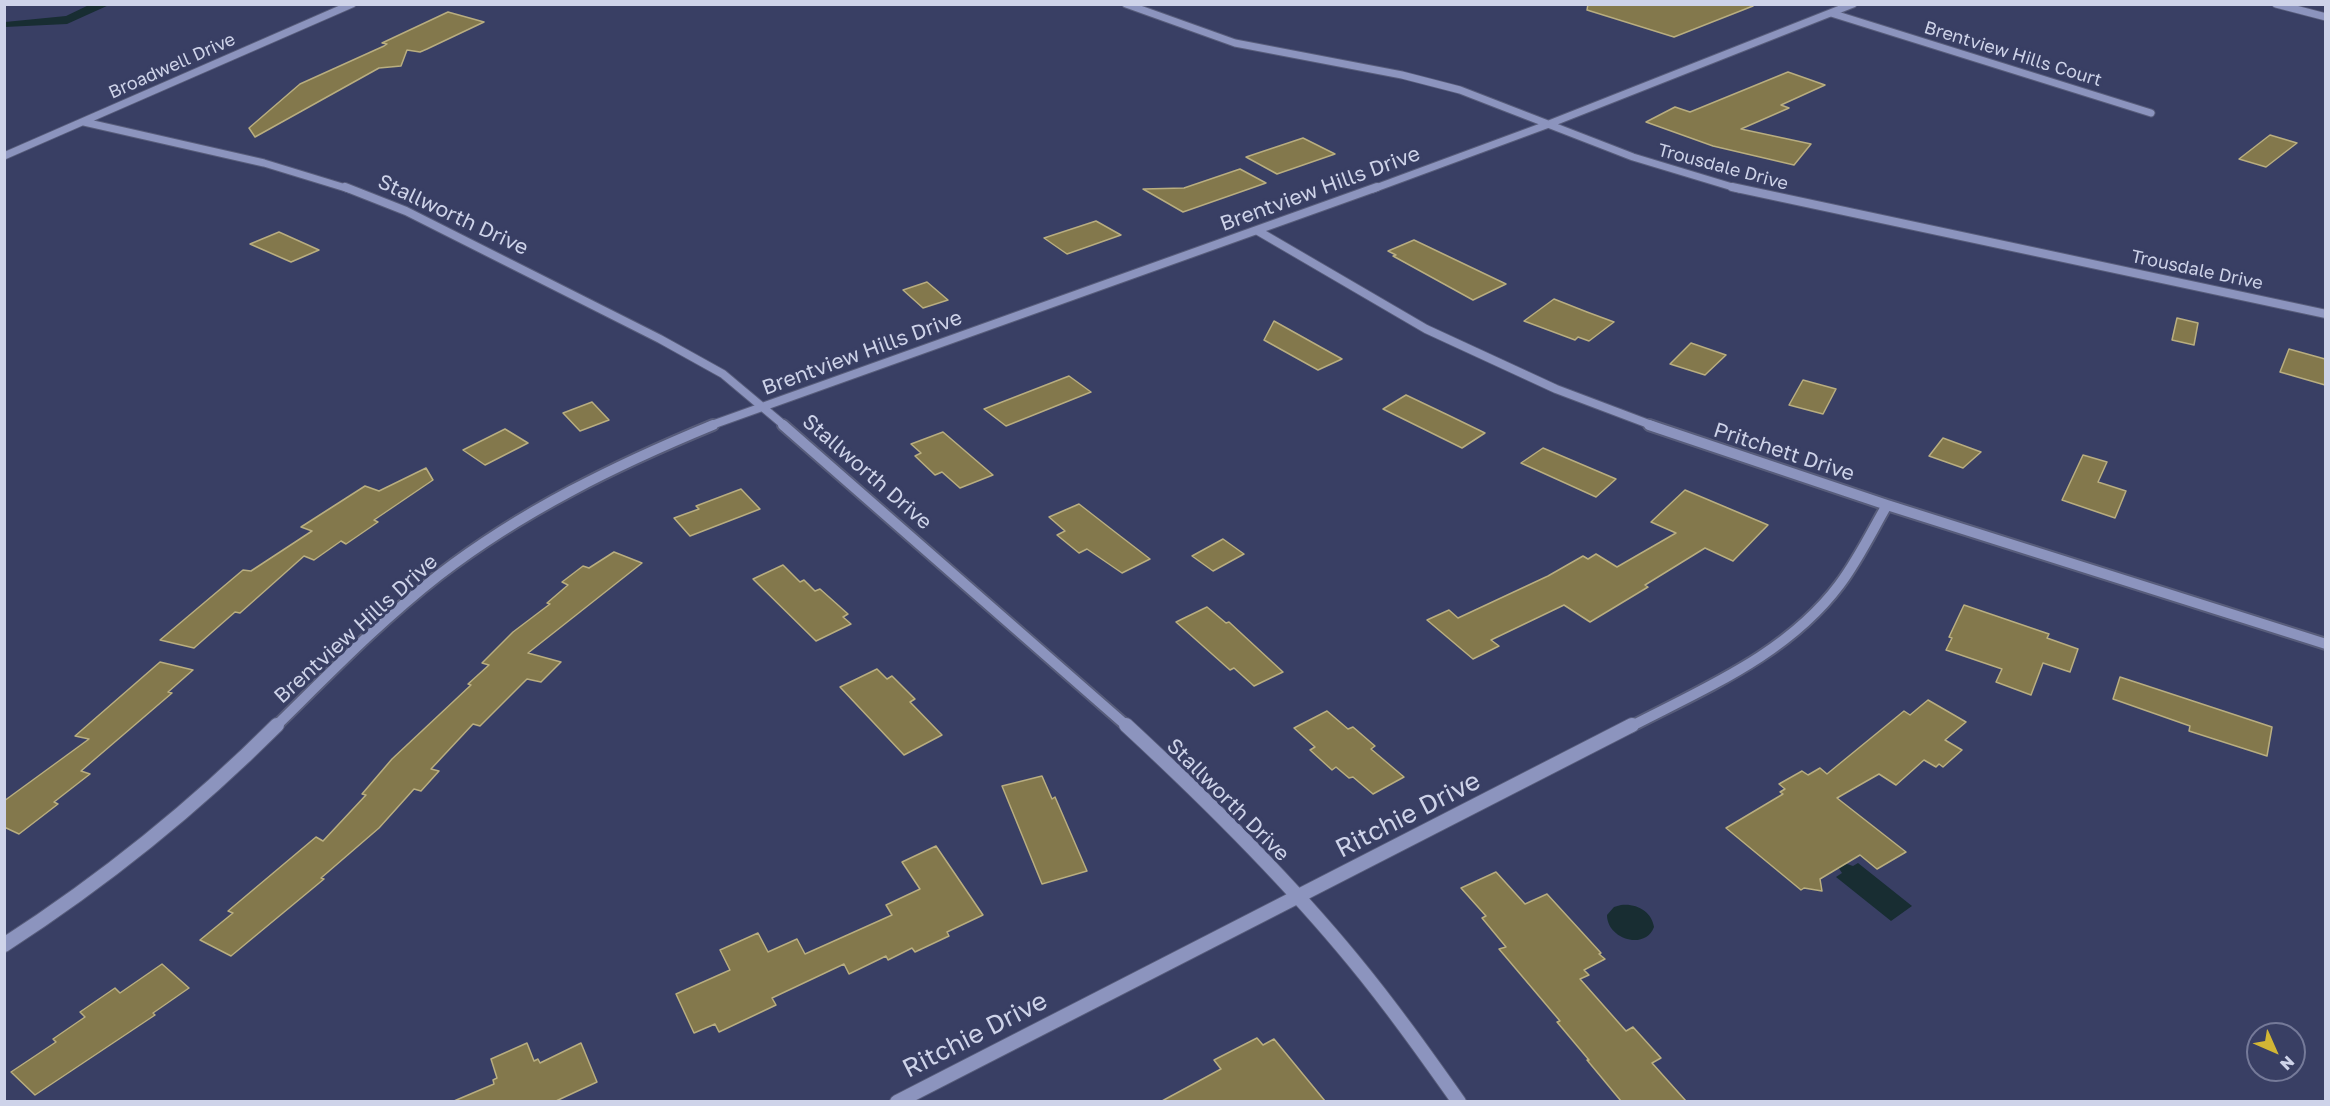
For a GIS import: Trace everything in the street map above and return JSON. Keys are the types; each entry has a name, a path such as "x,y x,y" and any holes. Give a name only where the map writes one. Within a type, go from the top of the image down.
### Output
{"street":[{"name":"Broadwell Drive","path":"4,156 352,4"},
{"name":"Trousdale Drive","path":"1126,4 1235,43 1402,75 1453,88 1653,164 1731,187 2175,280 2325,314"},
{"name":"Brentview Hills Drive","path":"4,945 85,891 170,825 382,624 459,561 525,516 576,486 664,445 762,407 1258,231 1550,124 1853,4"},
{"path":"2276,4 2325,17"},
{"name":"Brentview Hills Court","path":"1831,13 2151,113"},
{"name":"Stallworth Drive","path":"84,122 261,162 343,186 405,211 660,339 723,374 1088,690 1217,814 1299,898 1365,975 1427,1053 1459,1101"},
{"name":"Pritchett Drive","path":"1258,231 1426,329 1556,388 1677,435 2325,644"},
{"name":"Ritchie Drive","path":"897,1101 1299,898 1751,664 1798,629 1840,584 1887,504"}],"shaded area":[{"path":"91,4 109,5 67,24 5,27 5,22 66,16"},
{"path":"1844,863 1853,866 1858,863 1912,906 1891,921 1836,877 1842,873 1838,867"},
{"path":"1621,905 1638,907 1650,917 1654,927 1643,939 1627,939 1619,936 1613,930 1607,915 1614,907"}],"building":[{"path":"1588,4 1753,4 1753,6 1674,37 1587,10"},
{"path":"448,12 484,22 420,52 407,50 401,66 379,68 255,137 249,128 300,84 384,46 387,44 382,43"},
{"path":"1788,72 1825,85 1781,105 1789,108 1741,129 1811,144 1794,165 1713,146 1646,122 1675,107 1690,112"},
{"path":"2270,135 2297,143 2266,167 2239,159"},
{"path":"1303,138 1335,154 1277,174 1246,157"},
{"path":"1240,169 1266,183 1183,212 1143,189 1184,188"},
{"path":"1096,221 1121,235 1067,254 1044,238"},
{"path":"279,232 319,250 291,262 250,244"},
{"path":"1414,240 1506,284 1473,300 1393,256 1396,255 1388,251"},
{"path":"927,282 948,300 923,308 903,290"},
{"path":"1554,299 1614,322 1589,341 1578,337 1575,340 1524,321"},
{"path":"2177,318 2198,323 2194,345 2172,340"},
{"path":"1274,321 1342,359 1318,370 1264,340"},
{"path":"1691,343 1726,355 1705,375 1670,364"},
{"path":"2289,349 2325,359 2325,385 2280,372"},
{"path":"1069,376 1091,392 1006,426 984,409"},
{"path":"1803,380 1836,389 1823,414 1789,405"},
{"path":"1406,395 1485,433 1462,448 1383,409"},
{"path":"592,402 609,420 580,431 563,413"},
{"path":"505,429 528,443 485,465 463,450"},
{"path":"943,432 993,475 960,488 942,472 935,475 915,456 921,453 911,444"},
{"path":"1943,438 1981,452 1963,468 1929,456"},
{"path":"1543,448 1616,479 1596,497 1521,463"},
{"path":"2083,455 2107,462 2098,482 2126,491 2115,518 2062,500"},
{"path":"426,468 433,480 374,520 378,522 346,544 341,541 314,560 304,556 240,613 235,612 194,648 160,640 243,570 251,571 312,531 301,527 365,486 379,491"},
{"path":"741,489 760,509 690,536 674,518 699,509 696,506"},
{"path":"1685,490 1768,525 1733,561 1705,548 1645,585 1648,587 1590,622 1564,605 1491,640 1499,646 1473,659 1427,620 1449,610 1458,618 1548,576 1583,556 1588,559 1596,554 1617,567 1676,533 1651,522"},
{"path":"1079,504 1150,559 1122,573 1087,549 1079,553 1057,535 1065,531 1049,517"},
{"path":"1223,539 1244,554 1213,571 1192,556"},
{"path":"614,552 642,563 528,653 561,662 541,682 527,679 480,726 473,724 431,769 439,771 421,791 414,789 379,828 321,878 324,879 231,956 200,940 233,913 228,911 316,837 323,841 366,795 362,794 392,759 471,685 468,684 489,665 482,663 513,632 550,604 547,603 568,585 562,582 583,566 589,568"},
{"path":"783,565 800,582 804,580 815,591 820,589 848,614 843,617 851,624 816,641 753,579"},
{"path":"1964,605 2049,634 2047,638 2078,649 2070,672 2043,663 2031,695 1996,682 2002,669 1946,650 1952,638 1949,637"},
{"path":"1207,607 1226,623 1229,622 1283,672 1254,686 1234,668 1230,670 1176,622"},
{"path":"160,662 193,670 168,692 172,693 81,771 90,774 54,802 58,804 19,834 4,827 4,801 89,739 75,736"},
{"path":"877,669 887,679 892,676 915,699 910,702 942,735 904,755 840,687"},
{"path":"2120,677 2272,727 2267,756 2189,731 2190,726 2113,699"},
{"path":"1928,700 1966,722 1945,740 1962,750 1943,767 1939,764 1936,767 1924,760 1896,785 1879,774 1837,798 1906,852 1877,869 1860,855 1820,879 1822,891 1804,888 1801,890 1726,828 1783,794 1780,792 1785,789 1779,784 1802,771 1808,775 1820,768 1827,774 1904,711 1910,715"},
{"path":"1327,711 1348,729 1353,727 1375,746 1371,749 1404,777 1373,794 1353,777 1349,778 1336,767 1332,770 1310,750 1315,747 1294,728"},
{"path":"1042,776 1052,799 1055,797 1087,871 1042,884 1002,786"},
{"path":"936,846 983,915 947,932 949,936 915,952 912,948 888,960 886,956 849,974 844,964 772,998 776,1005 719,1032 715,1024 694,1033 676,994 730,970 720,950 758,933 768,952 797,939 805,954 892,915 886,905 920,889 902,862"},
{"path":"1496,872 1525,904 1547,894 1601,953 1599,954 1605,959 1584,970 1589,975 1580,979 1626,1031 1633,1027 1661,1058 1652,1063 1686,1101 1621,1101 1557,1022 1560,1021 1499,949 1506,947 1482,918 1486,916 1461,888"},
{"path":"162,964 189,988 153,1013 155,1015 35,1095 11,1072 56,1042 53,1039 85,1017 80,1012 115,988 120,993"},
{"path":"1257,1038 1263,1045 1274,1039 1325,1101 1162,1101 1221,1069 1214,1060"},
{"path":"527,1043 534,1061 538,1059 540,1063 581,1043 597,1082 556,1101 454,1101 494,1084 493,1080 497,1078 491,1059"}]}
